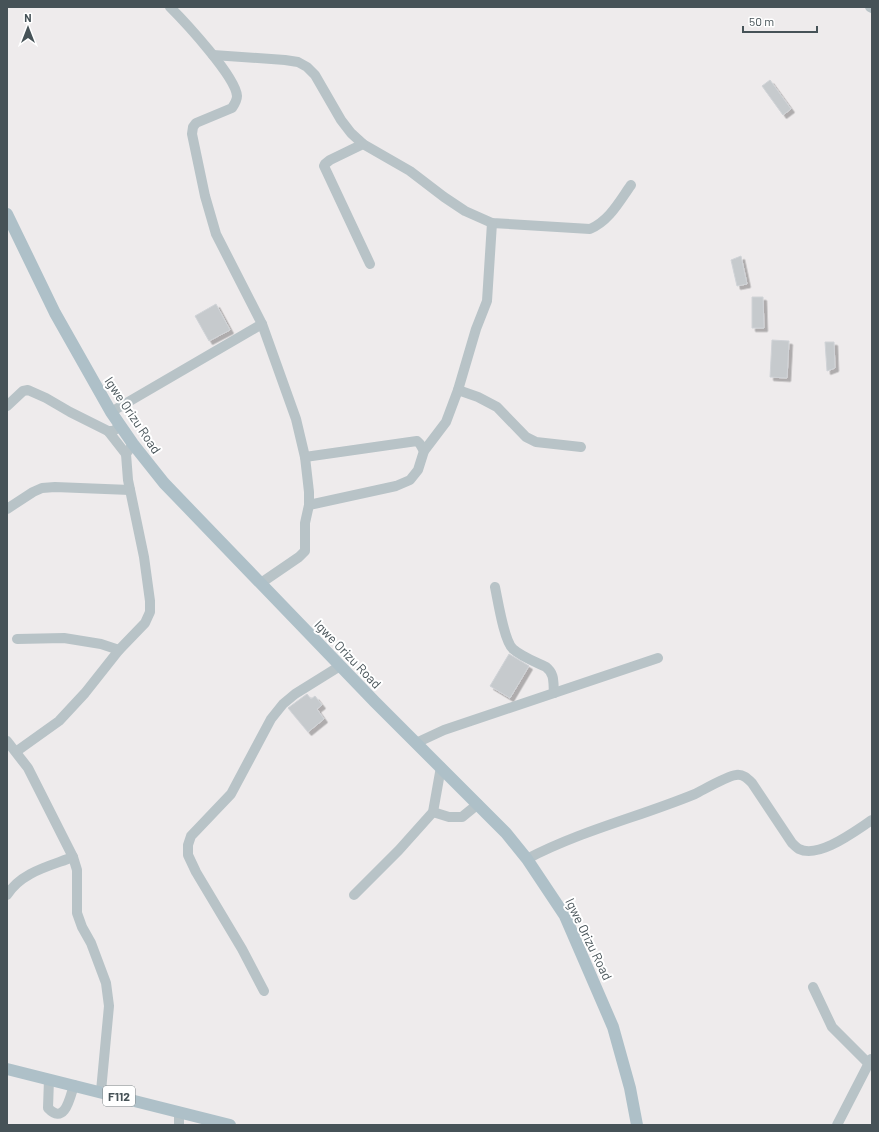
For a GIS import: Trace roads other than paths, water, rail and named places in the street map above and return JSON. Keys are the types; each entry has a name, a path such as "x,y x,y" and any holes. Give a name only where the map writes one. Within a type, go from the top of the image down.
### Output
{"main road":[{"name":"Igwe Orizu Road","path":"7,214 55,313 111,412 121,426 129,449 164,483 340,666 478,804 506,833 527,859 565,916 613,1027 630,1088 637,1125"},
{"name":"F112","path":"7,1069 230,1125"}],"street":[{"path":"170,7 213,56 234,84 237,98 232,108 196,123 193,127 192,134 205,196 216,234 262,324 296,419 305,457 309,505 305,523 304,551 299,557 261,583"},
{"path":"213,56 284,60 298,62 308,67 315,75 341,120 362,144 410,171 444,198 465,211 492,223 590,229 598,226 606,220 631,185"},
{"path":"362,144 330,160 324,166 370,264"},
{"path":"309,505 396,486 410,480 418,470 424,451 446,422 487,301 492,223"},
{"path":"111,412 262,324"},
{"path":"7,406 23,391 28,390 108,431 129,449 128,480 144,557 150,601 150,612 146,622 119,650 85,693 60,720 17,752"},
{"path":"458,390 478,397 497,407 526,437 536,442 581,448"},
{"path":"108,431 113,431 121,426"},
{"path":"305,457 411,441 417,441 424,451"},
{"path":"7,509 33,492 42,488 55,487 130,490"},
{"path":"495,587 504,629 512,649 550,670 553,676 554,693"},
{"path":"17,639 64,638 101,644 119,650"},
{"path":"416,743 444,730 658,658"},
{"path":"264,990 242,949 196,872 188,855 188,845 192,836 231,794 271,719 283,704 295,694 340,666"},
{"path":"7,741 28,768 73,857 77,870 78,913 82,927 91,943 106,984 109,1006 101,1092"},
{"path":"354,895 399,850 433,812 441,767"},
{"path":"527,859 552,846 694,794 727,777 736,775 745,776 752,783 792,843 799,849 810,851 824,849 872,820"},
{"path":"433,812 449,817 462,817 478,804"},
{"path":"7,895 11,888 28,874 73,857"},
{"path":"813,987 832,1027 871,1062 838,1125"},
{"path":"50,1079 48,1108 52,1112 62,1112 66,1108 74,1085"},
{"path":"179,1112 179,1125"}]}
